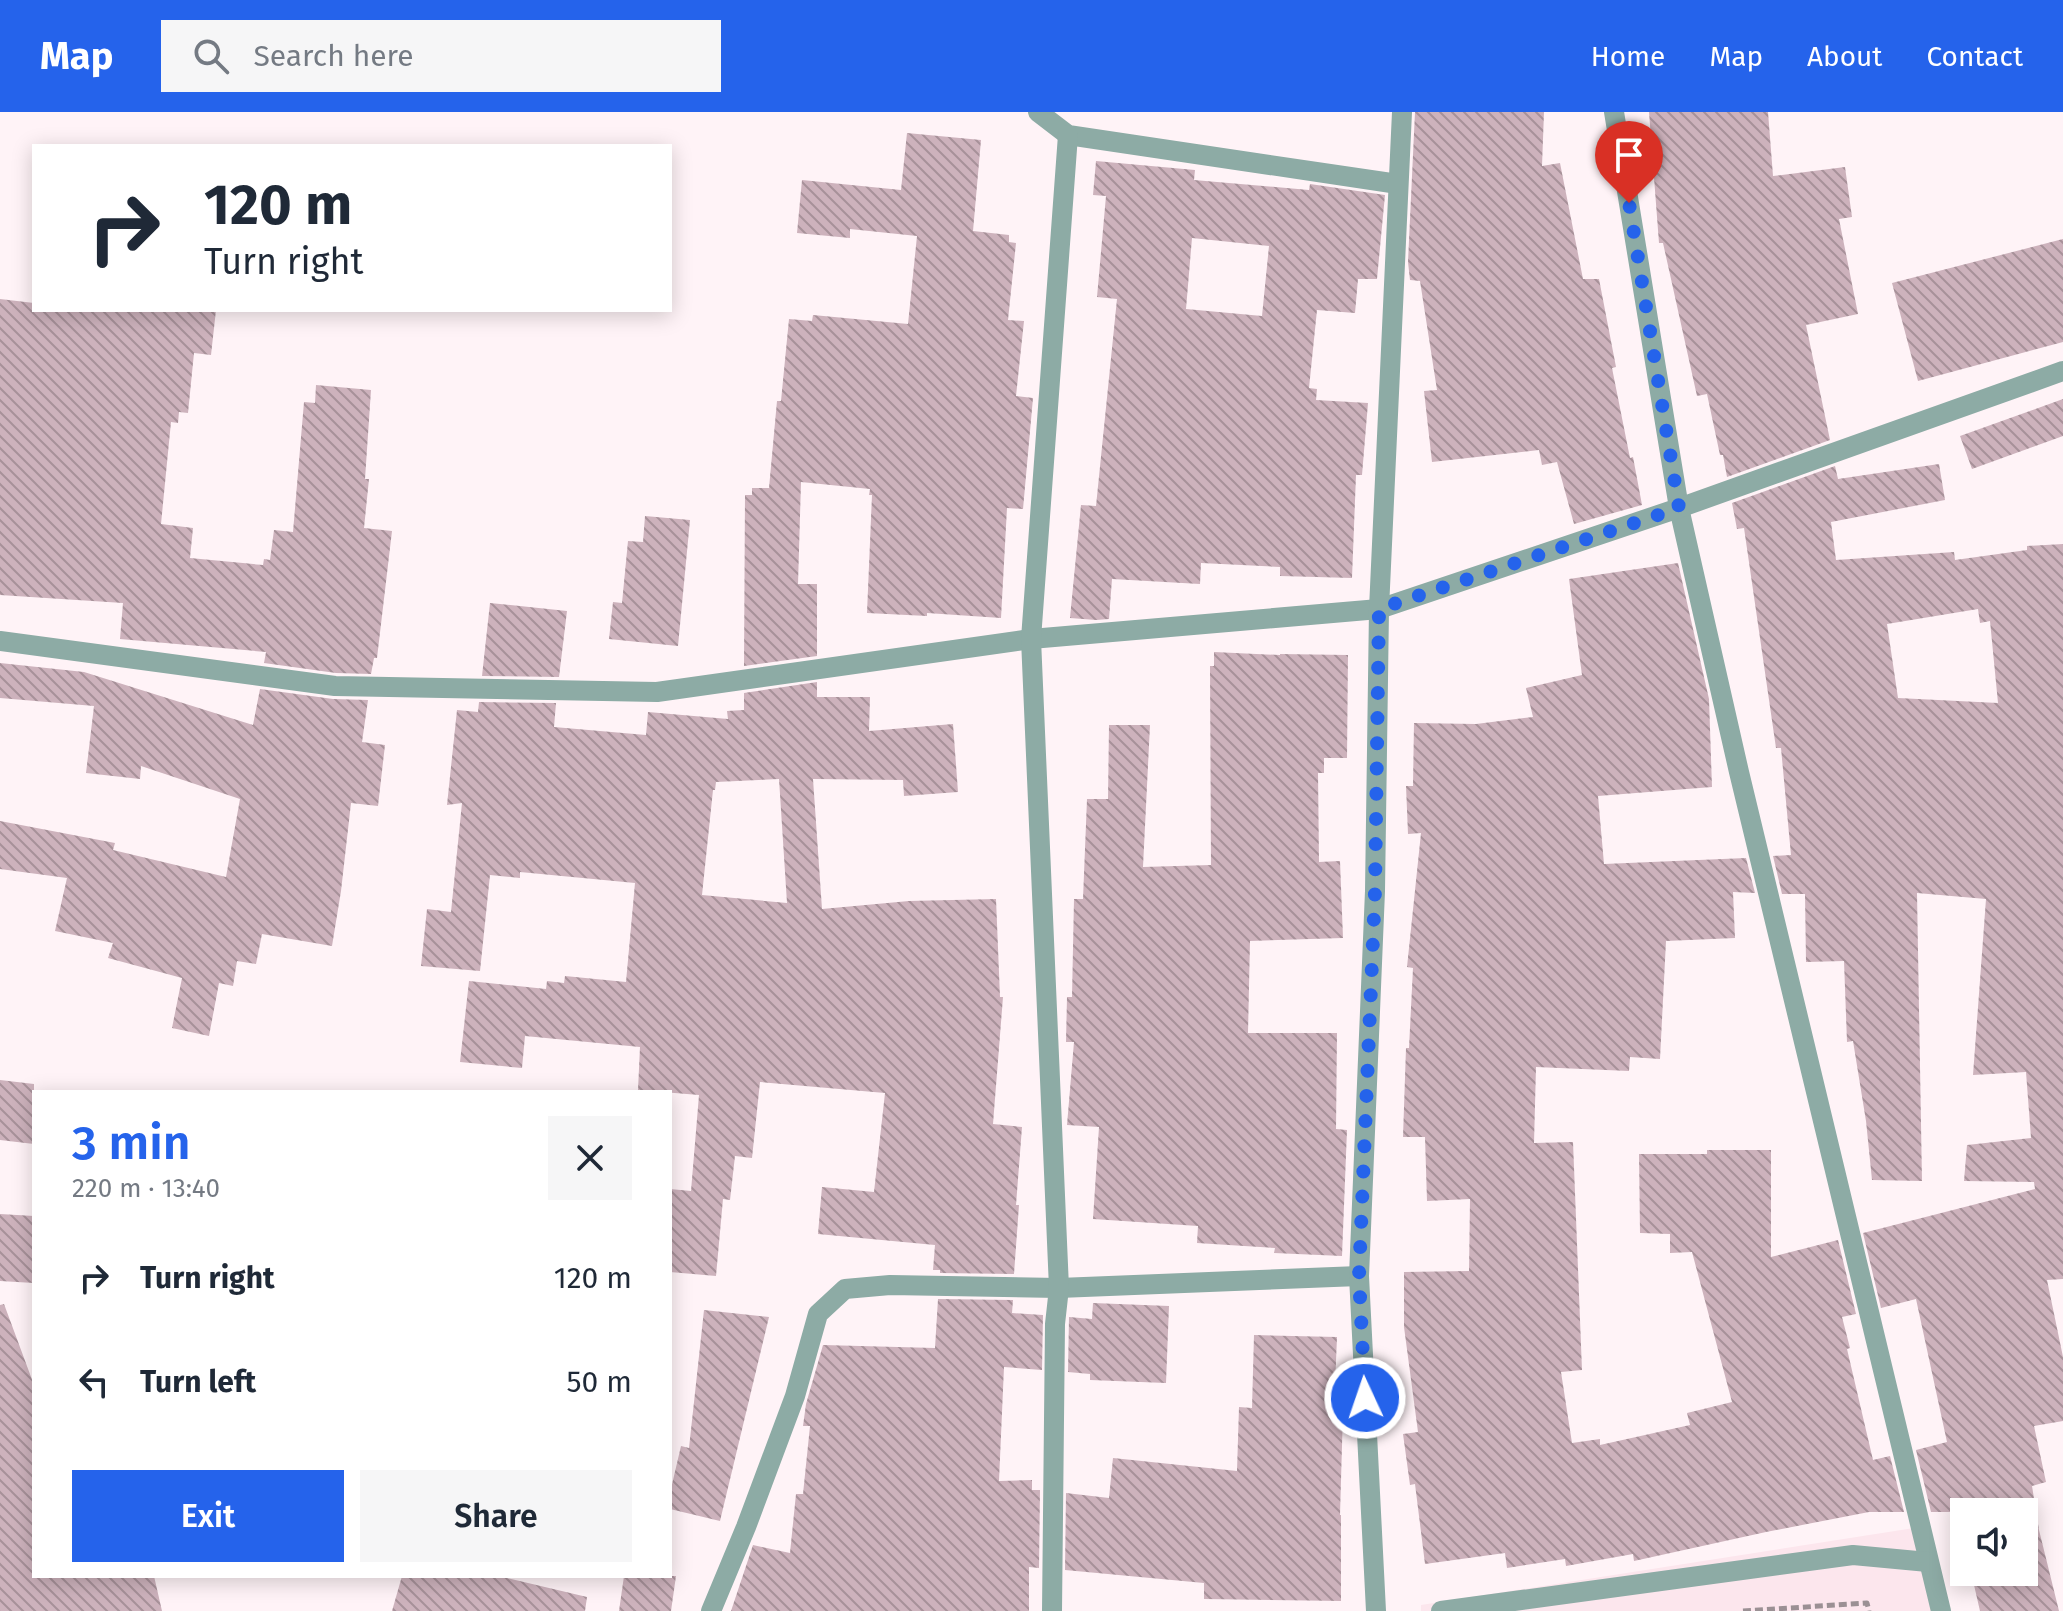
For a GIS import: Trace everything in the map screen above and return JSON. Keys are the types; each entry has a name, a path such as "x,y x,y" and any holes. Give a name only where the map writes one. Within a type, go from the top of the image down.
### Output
{"street":[{"path":"1038,112 1068,135 1398,184"},
{"path":"1376,1611 1359,1276 1375,891 1379,609 1402,112"},
{"path":"1614,112 1679,508 1739,772 1941,1611"},
{"path":"1052,1611 1055,1324 1059,1288 1031,639 1068,135"},
{"path":"0,641 335,686 657,692 1031,639 1379,609 1679,508 2063,371"},
{"path":"711,1611 795,1396 818,1314 845,1289 890,1285 1059,1288 1359,1276"},
{"path":"1441,1611 1853,1555 1928,1562"}],"path":[{"path":"1743,1611 1867,1603 1869,1611"}],"shaded area":[{"path":"1914,1528 1932,1611 1421,1611 1421,1605"}],"building":[{"path":"1415,112 1544,112 1542,166 1560,163 1583,279 1599,279 1616,367 1612,368 1642,505 1574,524 1557,462 1542,465 1539,450 1432,462 1424,391 1437,390 1420,281 1410,280 1408,262"},
{"path":"1649,112 1768,112 1773,176 1845,167 1852,217 1839,219 1858,314 1806,325 1830,440 1727,477 1707,394 1697,396 1663,243 1659,243"},
{"path":"907,133 981,140 973,231 1009,235 1009,242 1016,243 1008,320 1024,321 1016,396 1033,398 1023,509 1007,508 1001,618 867,613 870,489 801,482 798,584 817,584 817,656 744,666 745,495 752,495 752,488 769,488 789,319 812,321 813,315 908,324 917,236 850,229 850,238 797,233 802,180 901,190"},
{"path":"1096,161 1195,170 1194,180 1309,190 1310,184 1385,195 1377,279 1358,279 1355,313 1317,310 1309,388 1317,389 1316,400 1368,403 1362,475 1356,475 1352,578 1280,576 1280,567 1201,563 1200,584 1112,579 1109,619 1070,618 1081,505 1096,506 1117,299 1097,297 1106,196 1093,195","holes":["1192,238 1269,246 1262,316 1186,309"]},
{"path":"2063,239 2063,342 1918,381 1892,283"},
{"path":"0,299 32,303 32,312 216,312 211,355 194,353 188,413 179,412 178,423 171,422 161,524 193,528 190,558 263,565 264,559 270,560 274,530 293,532 304,402 315,403 316,385 371,390 365,479 369,479 364,528 392,531 377,658 374,658 371,674 336,673 264,663 266,652 120,639 123,603 0,595"},
{"path":"2063,399 2063,436 1972,469 1960,436"},
{"path":"1939,464 1945,500 1831,522 1836,560 1954,552 1955,560 2027,550 2027,546 2063,544 2063,1279 2047,1280 2063,1357 2063,1421 2034,1426 2046,1482 2032,1486 2034,1498 1950,1498 1950,1512 1931,1512 1916,1450 1947,1442 1916,1299 1881,1308 1863,1233 2035,1189 2034,1182 1964,1181 1967,1145 2031,1138 2026,1072 1973,1075 1986,899 1917,893 1922,1181 1872,1180 1853,1041 1847,1042 1844,961 1806,962 1805,894 1782,894 1773,856 1791,855 1781,748 1776,748 1744,528 1737,529 1732,503 1835,466 1838,479","holes":["1978,609 1980,623 1990,621 1998,703 1898,698 1887,624"]},
{"path":"645,516 690,520 678,646 609,639 613,602 622,603 628,541 643,542"},
{"path":"1678,563 1709,699 1712,787 1598,796 1604,864 1746,858 1755,893 1733,892 1735,938 1666,941 1660,1059 1630,1057 1629,1071 1536,1067 1534,1143 1573,1142 1582,1370 1561,1372 1572,1443 1600,1439 1600,1445 1690,1425 1687,1413 1732,1402 1692,1252 1670,1253 1670,1234 1640,1233 1639,1154 1771,1150 1771,1257 1838,1240 1856,1314 1842,1317 1850,1348 1847,1349 1873,1460 1890,1456 1904,1512 1869,1512 1634,1561 1633,1554 1566,1566 1565,1559 1507,1568 1505,1553 1425,1564 1415,1484 1410,1485 1403,1434 1418,1432 1404,1327 1404,1272 1469,1271 1470,1199 1427,1201 1425,1137 1403,1137 1413,968 1407,967 1421,833 1408,834 1406,786 1413,786 1414,723 1476,724 1533,717 1526,688 1582,675 1569,579"},
{"path":"490,603 567,611 559,677 482,676"},
{"path":"1214,652 1348,655 1347,758 1324,758 1324,773 1318,773 1319,862 1340,861 1343,938 1250,941 1248,1033 1337,1033 1336,1129 1347,1130 1342,1256 1274,1253 1275,1248 1197,1243 1198,1226 1093,1219 1099,1127 1067,1125 1074,1042 1066,1042 1067,997 1072,997 1074,899 1083,899 1087,799 1108,799 1109,725 1150,725 1143,867 1211,865 1210,666 1214,666"},
{"path":"0,663 84,672 253,725 260,689 333,699 368,700 362,742 385,745 378,806 351,803 332,946 262,934 256,964 237,961 233,986 219,983 209,1036 172,1028 182,978 108,958 113,943 55,931 67,878 0,869 0,821 115,843 113,850 226,877 240,799 141,766 140,779 86,773 94,706 0,698"},
{"path":"817,682 817,697 870,697 869,731 953,724 958,792 904,796 903,780 813,779 822,909 909,901 996,899 1000,997 1003,997 993,1124 1022,1127 1014,1274 940,1273 940,1270 933,1270 935,1245 818,1234 822,1187 874,1192 885,1093 760,1082 752,1158 735,1156 730,1200 723,1199 716,1276 672,1272 672,1189 691,1191 699,1095 672,1093 672,1090 638,1090 640,1047 525,1036 522,1068 460,1062 469,981 546,989 547,981 564,983 565,976 626,982 635,883 520,872 520,878 490,875 480,971 421,966 427,909 451,912 462,803 447,805 457,710 478,712 479,702 556,703 554,727 646,735 648,712 728,719 727,711 744,710 744,693","holes":["779,779 787,903 702,895 716,782"]},
{"path":"0,1080 34,1084 32,1144 0,1140"},
{"path":"0,1214 32,1216 32,1283 0,1281"},
{"path":"938,1299 1013,1300 1012,1313 1043,1315 1042,1370 1004,1367 999,1481 1032,1480 1032,1490 1040,1490 1039,1568 1029,1567 1029,1611 731,1611 753,1545 790,1553 796,1494 803,1494 810,1426 803,1426 806,1404 823,1345 935,1348"},
{"path":"1093,1303 1169,1306 1166,1383 1090,1380 1090,1374 1068,1372 1069,1317 1092,1319"},
{"path":"4,1304 32,1380 32,1578 154,1578 162,1611 0,1611 0,1305"},
{"path":"704,1310 769,1317 720,1521 672,1509 672,1484 681,1446 689,1448"},
{"path":"1254,1335 1337,1337 1334,1410 1343,1411 1341,1601 1204,1599 1204,1583 1065,1570 1066,1493 1109,1498 1113,1458 1237,1471 1239,1407 1252,1408"},
{"path":"2038,1524 2059,1611 1980,1611 1974,1586 2038,1586"},
{"path":"676,1576 671,1611 619,1611 624,1578"},
{"path":"401,1578 506,1578 587,1597 585,1611 392,1611"}],"route":[{"path":"1365,1398 1359,1276 1375,891 1379,609 1679,508 1629,203"}]}
